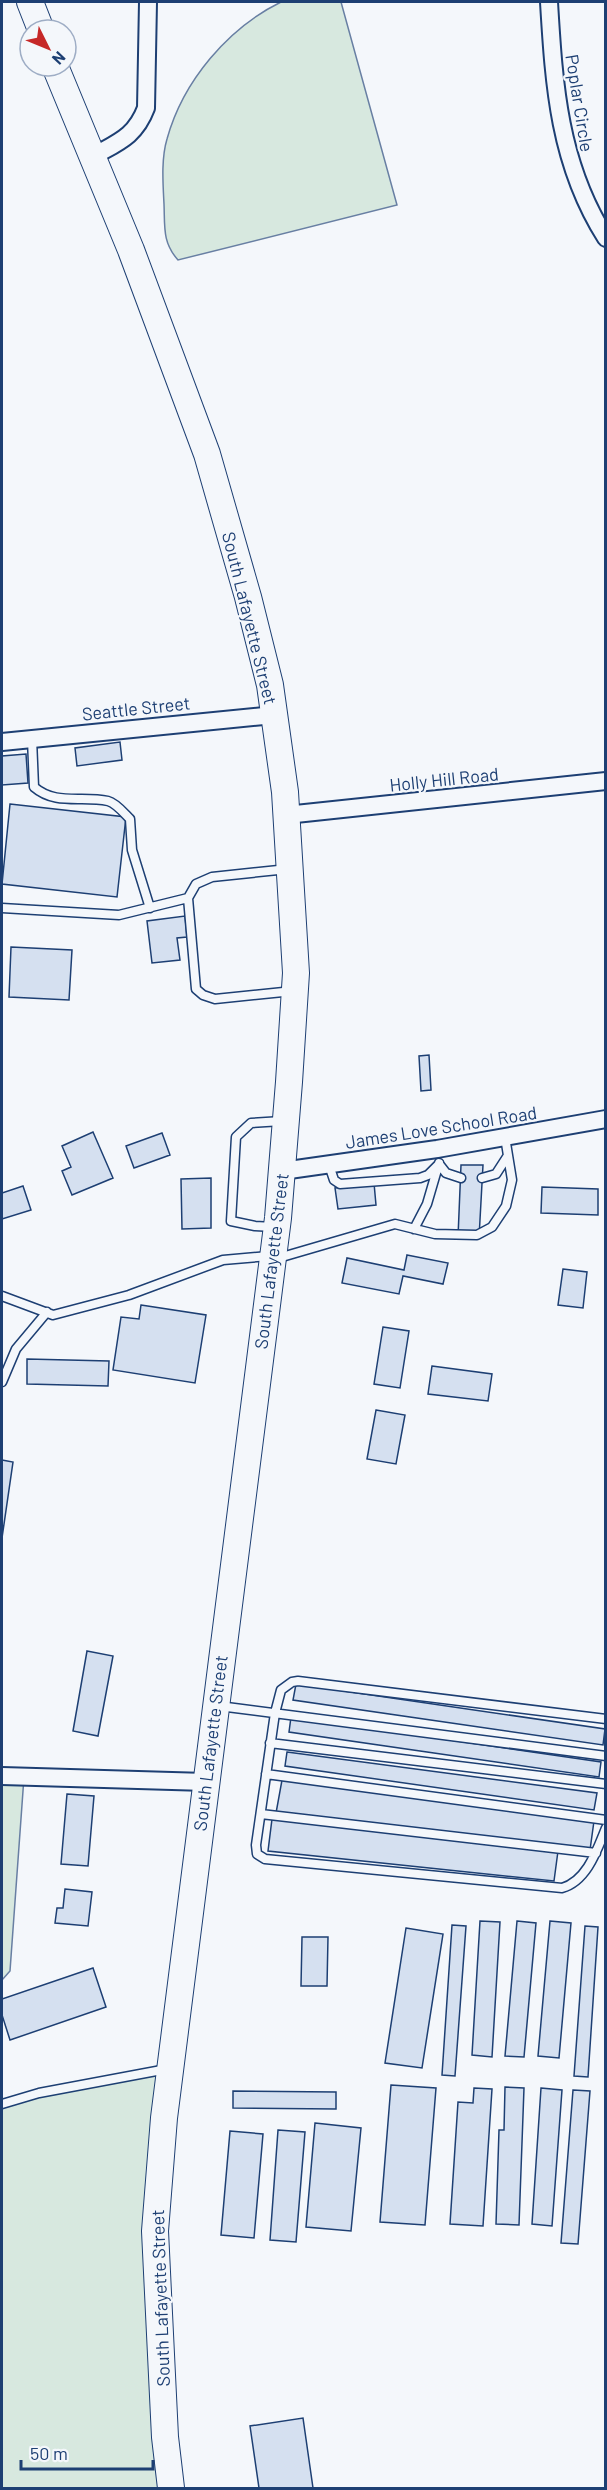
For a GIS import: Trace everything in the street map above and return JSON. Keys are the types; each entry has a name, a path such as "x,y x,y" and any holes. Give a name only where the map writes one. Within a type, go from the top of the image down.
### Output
{"main road":[{"path":"30,2 36,18"},
{"name":"South Lafayette Street","path":"60,78 131,250 207,454 250,608 270,685 274,715 286,815 296,973 276,1227 170,2068 155,2231 165,2437 171,2488"}],"street":[{"path":"92,157 130,136 140,123 146,108 148,2"},
{"name":"Poplar Circle","path":"549,2 554,87 570,161 598,226 606,238"},
{"name":"Seattle Street","path":"2,742 274,715"},
{"name":"Holly Hill Road","path":"286,815 606,781"},
{"name":"James Love School Road","path":"282,1171 438,1156 505,1137 606,1119"},
{"path":"2,1776 206,1782"}],"lane":[{"path":"32,739 34,787 42,794 61,800 109,801 130,819 132,850 150,908"},
{"path":"289,869 212,877 196,884 188,898 196,989 203,995 215,999 295,991"},
{"path":"2,908 119,915 188,898"},
{"path":"276,1227 231,1221 236,1137 251,1123 286,1121"},
{"path":"2,1296 53,1315 129,1294 224,1260 272,1258 355,1237 395,1224 435,1234 477,1235 492,1227 506,1206 512,1180 505,1137"},
{"path":"329,1165 334,1180 340,1184 420,1178 428,1175 438,1156"},
{"path":"438,1156 446,1173 461,1178"},
{"path":"414,1229 427,1204 438,1156"},
{"path":"482,1178 496,1174 507,1157"},
{"path":"2,1382 16,1349 47,1312"},
{"path":"606,1719 298,1681 291,1682 281,1690 274,1713 257,1851 260,1857 265,1859 554,1888 568,1887 577,1881 596,1853 606,1828"},
{"path":"215,1706 606,1756"},
{"path":"270,1743 606,1784"},
{"path":"266,1774 606,1820"},
{"path":"261,1814 596,1853"},
{"path":"2,2104 39,2093 170,2068"}],"shaded area":[{"path":"281,2 341,2 397,205 178,260 169,247 165,234 163,180 165,147 174,118 196,77 210,58 243,26"},
{"path":"2,1776 24,1777 10,1971 2,1980"},
{"path":"170,2069 164,2118 171,2488 2,2488 2,2104"}],"building":[{"path":"120,742 122,760 77,766 75,748"},
{"path":"26,754 28,783 2,785 2,756"},
{"path":"10,804 126,817 117,897 2,884"},
{"path":"185,916 187,937 177,938 180,960 152,963 147,921"},
{"path":"11,947 72,950 69,1000 9,997"},
{"path":"429,1055 431,1090 421,1091 419,1056"},
{"path":"93,1132 113,1178 72,1195 62,1171 71,1167 62,1146"},
{"path":"162,1133 170,1155 134,1168 126,1146"},
{"path":"461,1165 483,1165 479,1238 458,1237"},
{"path":"211,1178 211,1228 182,1229 181,1179"},
{"path":"374,1183 376,1205 338,1209 335,1188"},
{"path":"23,1186 31,1210 2,1219 2,1193"},
{"path":"542,1187 598,1189 598,1215 541,1213"},
{"path":"407,1255 448,1263 443,1284 403,1276 399,1294 342,1283 347,1258 404,1270"},
{"path":"563,1269 587,1272 583,1308 558,1305"},
{"path":"141,1305 206,1315 195,1383 113,1370 121,1317 139,1319"},
{"path":"383,1327 409,1331 400,1388 374,1384"},
{"path":"27,1359 109,1361 108,1386 27,1384"},
{"path":"432,1366 492,1374 488,1401 428,1394"},
{"path":"376,1410 405,1415 396,1464 367,1459"},
{"path":"2,1460 13,1462 2,1538"},
{"path":"87,1651 113,1656 98,1736 73,1731"},
{"path":"296,1684 605,1729 603,1745 293,1700"},
{"path":"291,1717 601,1762 599,1777 289,1732"},
{"path":"287,1752 597,1793 594,1810 285,1766"},
{"path":"282,1780 594,1821 590,1850 276,1813"},
{"path":"67,1794 94,1796 88,1866 61,1864"},
{"path":"272,1819 558,1851 554,1881 268,1851"},
{"path":"65,1889 92,1892 88,1926 55,1923 57,1908 63,1908"},
{"path":"480,1921 500,1922 492,2057 472,2055"},
{"path":"517,1921 536,1923 524,2057 505,2056"},
{"path":"550,1921 571,1923 559,2058 538,2056"},
{"path":"452,1925 466,1926 455,2076 442,2075"},
{"path":"585,1926 598,1927 588,2077 574,2076"},
{"path":"406,1928 443,1934 422,2068 385,2063"},
{"path":"302,1937 328,1937 327,1986 301,1986"},
{"path":"93,1968 106,2007 10,2040 2,2015 2,1999"},
{"path":"391,2085 436,2088 425,2225 380,2222"},
{"path":"505,2087 524,2088 519,2225 496,2224 499,2130 504,2130"},
{"path":"474,2088 492,2089 483,2226 450,2224 458,2102 473,2103"},
{"path":"541,2088 562,2090 552,2226 532,2224"},
{"path":"573,2090 590,2091 578,2244 561,2243"},
{"path":"233,2091 336,2092 336,2109 233,2108"},
{"path":"315,2123 361,2128 351,2231 306,2227"},
{"path":"278,2130 305,2132 296,2242 270,2240"},
{"path":"230,2131 263,2134 254,2238 221,2235"},
{"path":"303,2418 313,2488 259,2488 250,2426"}]}
